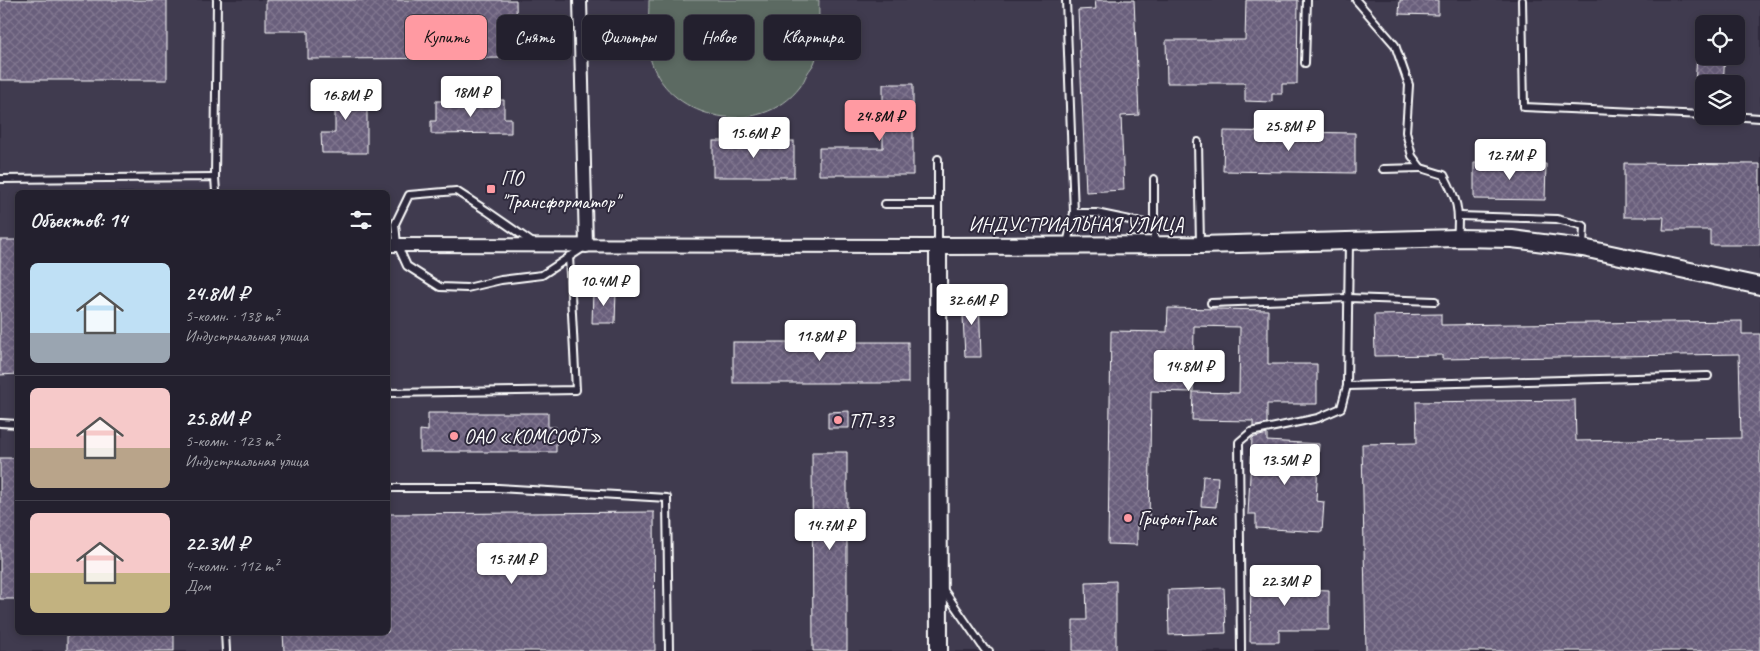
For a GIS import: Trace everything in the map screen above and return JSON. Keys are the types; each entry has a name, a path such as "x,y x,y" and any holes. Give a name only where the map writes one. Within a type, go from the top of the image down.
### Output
{"street":[{"path":"580,0 586,246"},
{"name":"ИНДУСТРИАЛЬНАЯ УЛИЦА","path":"392,244 586,246 1200,245 1457,238 1512,239 1583,248 1760,286"},
{"path":"938,246 939,651"}],"lane":[{"path":"216,190 217,0"},
{"path":"1066,0 1074,213 1066,245"},
{"path":"1305,63 1307,0"},
{"path":"1356,0 1395,45 1409,85 1406,132 1412,156 1421,168"},
{"path":"1522,0 1524,107 1695,115"},
{"path":"1745,117 1760,118"},
{"path":"1198,142 1200,245"},
{"path":"938,159 938,246"},
{"path":"1383,169 1421,168 1444,175 1454,195 1459,216 1457,238"},
{"path":"0,179 215,177"},
{"path":"1154,179 1154,245"},
{"path":"536,245 456,191 409,195 395,224 392,244 407,266 440,286 458,288 542,275 586,246"},
{"path":"885,204 938,204"},
{"path":"1074,213 1096,213 1154,225"},
{"path":"1459,216 1556,219 1584,226 1583,248"},
{"path":"1241,651 1240,442 1252,432 1318,418 1341,408 1347,386 1349,241"},
{"path":"390,393 576,390 569,256"},
{"path":"1211,303 1348,298 1434,301"},
{"path":"1347,386 1708,376"},
{"path":"0,424 15,424"},
{"path":"390,488 498,488 667,498 669,651"},
{"path":"939,583 985,650 990,651"},
{"path":"226,635 226,651"}],"shaded area":[{"path":"0,0 1760,0 1760,651 0,651"}],"green space":[{"path":"649,0 819,0 819,15 764,15 764,60 815,60 800,87 783,103 763,113 741,117 718,116 697,109 677,98 662,82 651,60 674,60 674,15 649,15"}],"building":[{"path":"0,0 167,0 167,80 0,80"},
{"path":"266,0 516,0 516,15 497,15 497,58 487,58 487,15 405,15 405,59 308,59 308,31 266,31"},
{"path":"1095,0 1134,0 1139,115 1121,116 1124,190 1086,192 1078,10 1096,9"},
{"path":"1246,0 1298,0 1297,84 1282,84 1282,94 1272,94 1272,102 1245,101 1245,83 1167,83 1166,40 1245,40"},
{"path":"1400,0 1438,0 1438,15 1399,14"},
{"path":"1696,65 1724,65 1724,75 1696,75"},
{"path":"883,84 913,84 913,175 819,175 819,148 883,148"},
{"path":"367,88 367,153 322,153 321,133 335,133 335,110 321,110 321,89"},
{"path":"504,100 504,118 511,118 511,133 431,134 431,121 436,121 436,101"},
{"path":"1224,131 1355,133 1355,173 1223,171"},
{"path":"713,141 794,141 794,177 713,177"},
{"path":"1474,163 1546,164 1545,200 1474,199"},
{"path":"1624,163 1760,164 1760,245 1710,245 1710,230 1663,230 1664,217 1624,217"},
{"path":"0,240 15,240 15,374 0,375"},
{"path":"593,291 616,291 615,323 592,323"},
{"path":"962,295 979,295 981,357 965,357"},
{"path":"1168,308 1268,310 1268,364 1317,364 1317,404 1267,404 1267,424 1253,427 1253,421 1192,420 1193,392 1151,391 1149,525 1137,525 1137,545 1108,544 1111,331 1167,332","holes":["1194,326 1240,327 1239,393 1193,392"]},
{"path":"1441,314 1441,325 1742,321 1742,334 1760,334 1760,651 1366,651 1362,444 1417,443 1416,402 1575,400 1576,441 1741,438 1739,354 1442,359 1442,355 1375,356 1374,315"},
{"path":"733,342 908,342 908,383 733,383"},
{"name":"ТП-33","path":"849,411 849,428 828,428 828,412"},
{"path":"428,413 548,413 548,427 556,427 556,452 420,452 420,430 428,431"},
{"path":"1267,434 1267,441 1319,444 1316,501 1324,502 1322,532 1256,528 1256,514 1248,514 1252,438"},
{"path":"812,452 847,452 847,651 813,651"},
{"path":"0,458 15,458 15,599 0,599"},
{"path":"1203,476 1218,477 1216,507 1201,506"},
{"path":"654,512 655,651 284,651 283,635 390,635 390,514"},
{"path":"1251,575 1303,576 1303,589 1329,590 1329,630 1279,630 1279,642 1250,642"},
{"path":"1116,581 1116,651 1073,651 1073,620 1087,620 1086,582"},
{"path":"1224,588 1226,633 1169,635 1168,590"},
{"path":"67,635 174,635 174,651 67,651"}],"place":[{"name":"ПО \"Трансформатор\"","path":"491,189"},
{"name":"ТП-33","path":"838,420"},
{"name":"ОАО «КОМСОФТ»","path":"454,436"},
{"name":"ГрифонТрак","path":"1128,518"}]}
